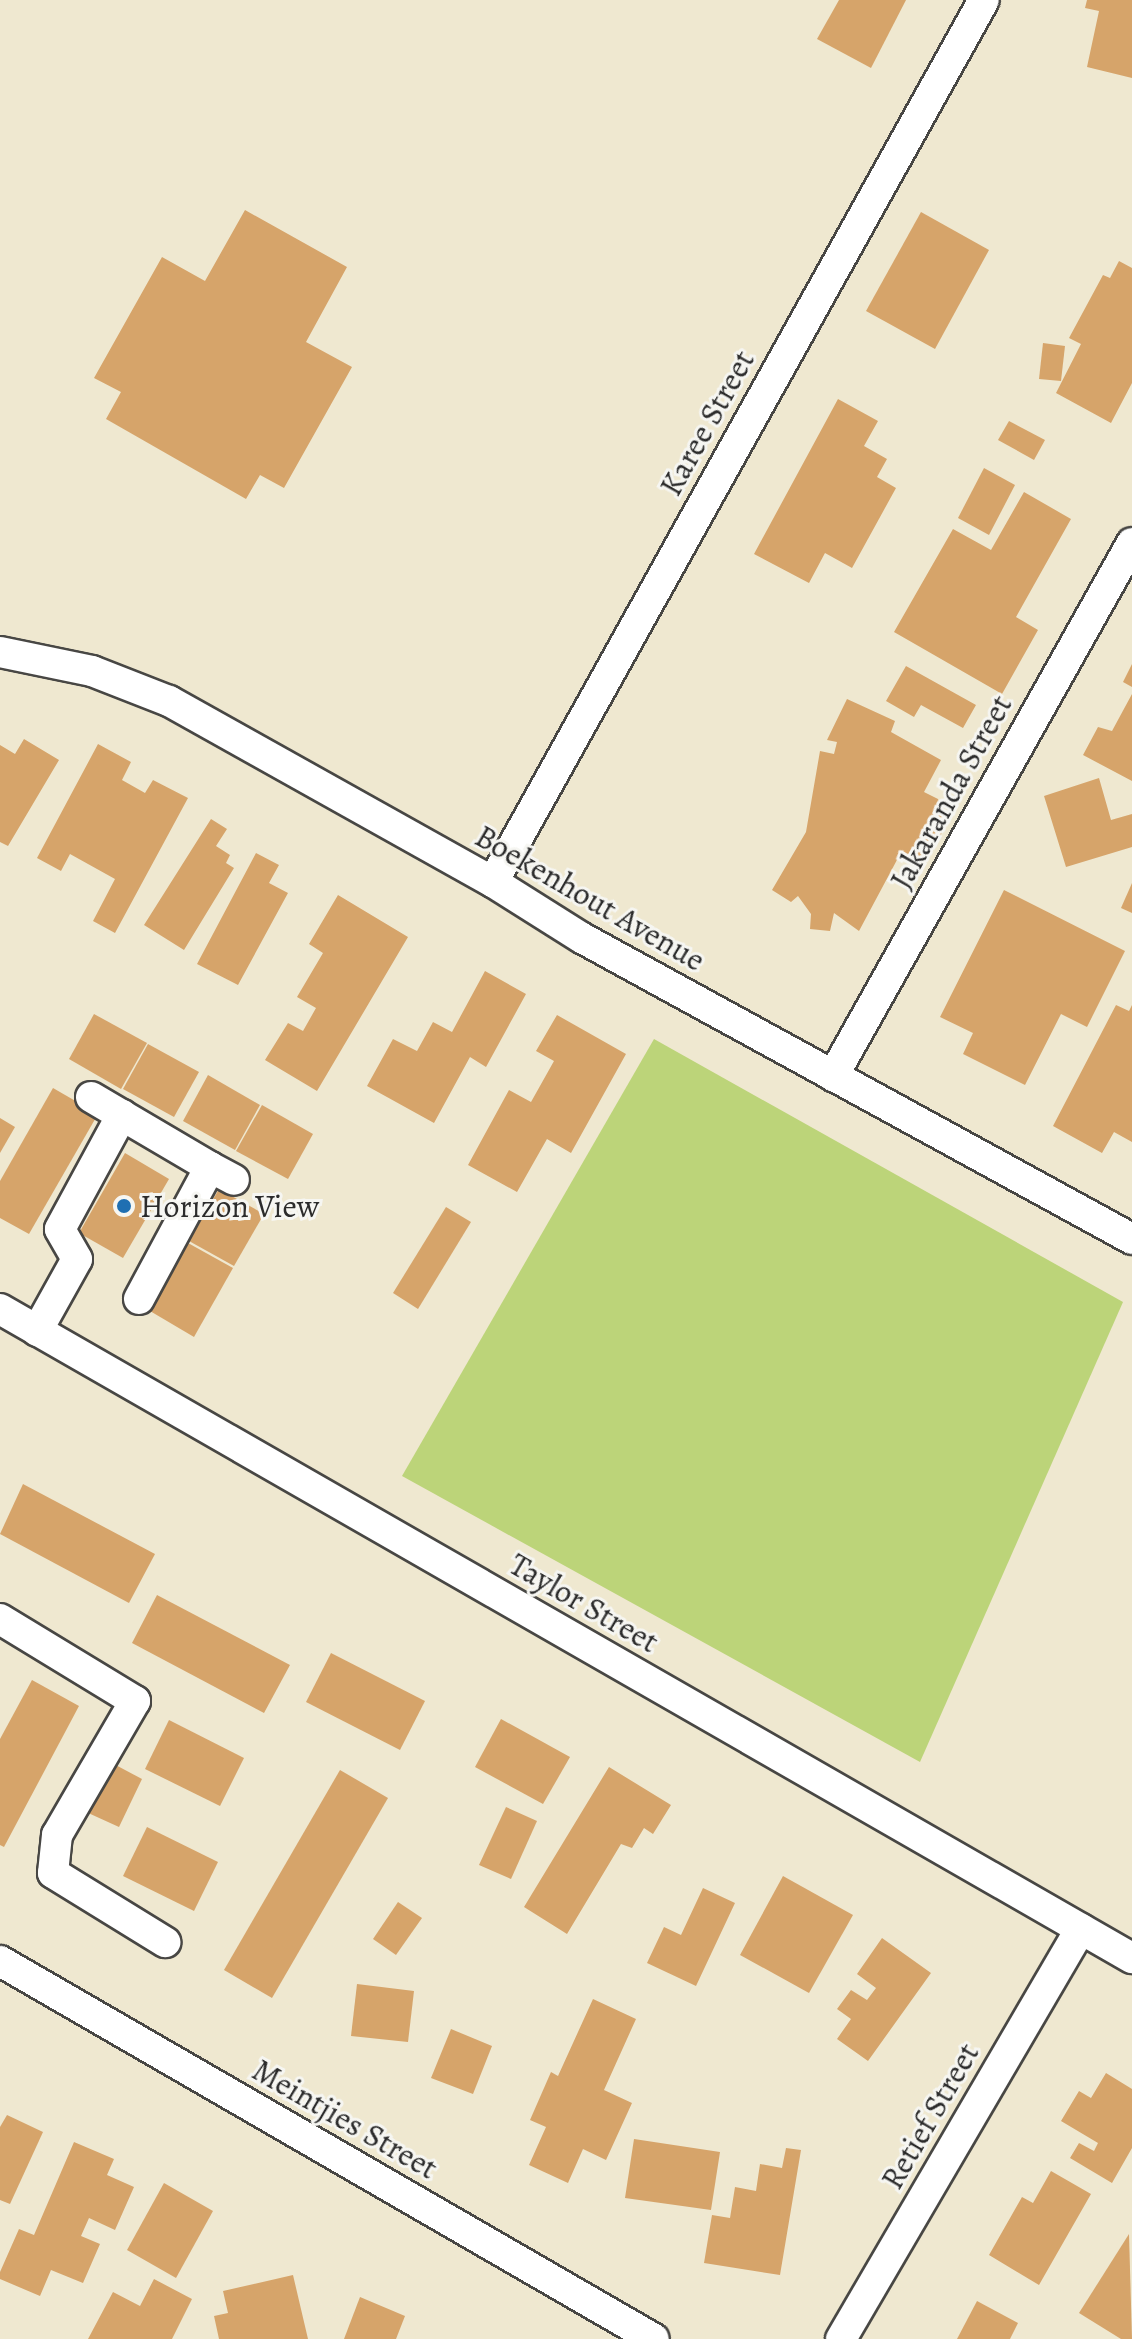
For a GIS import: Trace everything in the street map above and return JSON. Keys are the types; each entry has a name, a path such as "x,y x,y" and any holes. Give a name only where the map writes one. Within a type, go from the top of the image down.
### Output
{"street":[{"name":"Karee Street","path":"493,882 984,0"},
{"name":"Jakaranda Street","path":"833,1076 1132,543"},
{"name":"Boekenhout Avenue","path":"0,652 130,683 493,882 582,938 1132,1239"},
{"path":"91,1097 222,1173 139,1299"},
{"path":"37,1331 77,1259 60,1229 122,1115"},
{"name":"Taylor Street","path":"0,1309 1132,1958"},
{"path":"0,1619 135,1701 57,1835 53,1873 165,1942"},
{"name":"Retief Street","path":"841,2339 1081,1929"},
{"name":"Meintjies Street","path":"0,1961 654,2339"}],"green space":[{"path":"654,1039 1123,1302 920,1762 402,1476"}],"building":[{"path":"839,0 906,0 871,68 817,39"},
{"path":"1087,0 1132,0 1132,78 1087,67 1099,11 1085,8"},
{"path":"245,210 347,267 306,342 352,367 284,488 260,475 246,499 106,419 121,392 94,378 162,257 205,281"},
{"path":"921,212 989,250 935,349 866,311"},
{"path":"1119,261 1132,268 1132,383 1111,423 1056,393 1081,344 1069,338 1103,275 1110,278"},
{"path":"1043,343 1065,346 1061,381 1039,379"},
{"path":"838,399 878,421 864,446 887,459 877,477 896,488 852,568 825,553 809,583 754,554"},
{"path":"1009,421 1045,440 1034,460 998,440"},
{"path":"984,468 1015,485 989,535 958,518"},
{"path":"1024,492 1071,519 1016,617 1038,630 1002,694 894,632 953,529 991,550"},
{"path":"1132,664 1132,687 1123,682"},
{"path":"906,666 976,705 963,728 921,705 914,717 886,701"},
{"path":"1132,694 1132,781 1083,755 1098,727 1112,731"},
{"path":"847,699 895,721 891,732 941,760 924,792 938,799 948,822 928,858 898,858 859,931 834,913 830,931 810,929 811,914 798,896 791,902 772,890 806,832 820,751 834,754 837,742 827,740"},
{"path":"24,739 59,760 8,846 0,842 0,745 15,754"},
{"path":"98,744 131,762 122,780 145,793 153,780 188,798 115,933 93,921 115,879 70,854 61,871 37,858"},
{"path":"1099,778 1111,820 1132,814 1132,847 1066,867 1044,796"},
{"path":"211,819 227,829 216,846 230,855 226,863 234,868 184,950 144,925"},
{"path":"256,853 279,865 269,883 288,893 238,985 197,964"},
{"path":"1132,883 1132,913 1121,908"},
{"path":"1004,890 1125,951 1087,1027 1061,1014 1025,1085 963,1054 973,1033 940,1017"},
{"path":"338,895 408,937 317,1091 265,1060 288,1023 303,1031 316,1008 297,997 323,953 309,944"},
{"path":"485,971 526,994 486,1067 470,1057 434,1123 367,1086 393,1039 417,1051 433,1022 452,1032"},
{"path":"1116,1005 1129,1011 1132,1005 1132,1142 1114,1132 1102,1153 1053,1126"},
{"path":"94,1014 147,1043 121,1089 69,1059"},
{"path":"557,1015 626,1054 571,1153 547,1139 517,1192 468,1165 509,1090 531,1102 554,1061 536,1051"},
{"name":"Horizon View","path":"148,1044 199,1072 174,1117 123,1089"},
{"name":"Horizon View","path":"208,1075 260,1105 235,1150 183,1121"},
{"path":"53,1088 98,1114 29,1234 0,1218 0,1181"},
{"name":"Horizon View","path":"262,1105 313,1134 288,1179 236,1151"},
{"path":"0,1118 15,1127 0,1153"},
{"name":"Horizon View","path":"125,1153 169,1179 123,1258 79,1233"},
{"name":"Horizon View","path":"219,1189 264,1214 234,1266 189,1241"},
{"path":"446,1207 471,1222 418,1309 393,1293"},
{"name":"Horizon View","path":"188,1243 233,1268 194,1337 150,1311"},
{"path":"23,1484 155,1554 129,1603 0,1534"},
{"path":"157,1595 290,1665 264,1713 132,1643"},
{"path":"331,1653 425,1701 400,1750 306,1702"},
{"path":"32,1680 79,1706 4,1847 0,1845 0,1739"},
{"path":"501,1719 570,1757 543,1804 475,1767"},
{"path":"169,1720 244,1758 220,1806 145,1769"},
{"path":"110,1762 142,1779 119,1827 86,1812"},
{"path":"609,1767 671,1805 653,1834 644,1828 632,1848 621,1844 567,1934 524,1907"},
{"path":"340,1770 388,1798 272,1998 224,1970"},
{"path":"506,1807 537,1821 511,1879 479,1865"},
{"path":"147,1827 218,1862 194,1911 123,1876"},
{"path":"783,1876 853,1915 809,1993 740,1955"},
{"path":"703,1888 735,1903 696,1986 647,1963 664,1927 681,1935"},
{"path":"398,1902 422,1918 396,1955 373,1939"},
{"path":"882,1938 931,1973 868,2061 837,2039 851,2019 837,2009 851,1990 867,2000 876,1988 857,1974"},
{"path":"357,1984 414,1991 408,2042 351,2036"},
{"path":"593,1999 636,2019 604,2090 632,2103 606,2160 583,2149 568,2183 529,2165 546,2127 530,2120 551,2072 558,2076"},
{"path":"451,2029 492,2046 473,2094 431,2078"},
{"path":"1106,2073 1132,2089 1132,2148 1112,2183 1070,2158 1079,2143 1094,2151 1098,2143 1061,2121 1079,2091 1091,2098"},
{"path":"7,2115 43,2132 10,2204 0,2200 0,2127"},
{"path":"634,2139 720,2152 711,2210 625,2198"},
{"path":"74,2142 114,2159 107,2175 134,2187 115,2230 89,2218 81,2236 100,2244 83,2283 51,2270 40,2296 0,2279 0,2272 19,2229 34,2235"},
{"path":"786,2148 801,2150 780,2275 704,2263 712,2215 730,2218 735,2187 756,2191 760,2164 782,2168"},
{"path":"1051,2171 1091,2194 1039,2285 989,2255 1022,2197 1033,2203"},
{"path":"164,2183 213,2211 176,2278 127,2250"},
{"path":"1129,2234 1132,2339 1121,2339 1079,2313"},
{"path":"293,2275 308,2339 219,2339 214,2316 228,2313 223,2291"},
{"path":"154,2279 192,2299 172,2339 88,2339 113,2292 140,2306"},
{"path":"360,2297 405,2316 396,2339 344,2339"},
{"path":"977,2301 1018,2323 1010,2339 957,2339"}],"place":[{"name":"Horizon View","path":"124,1206"}]}
